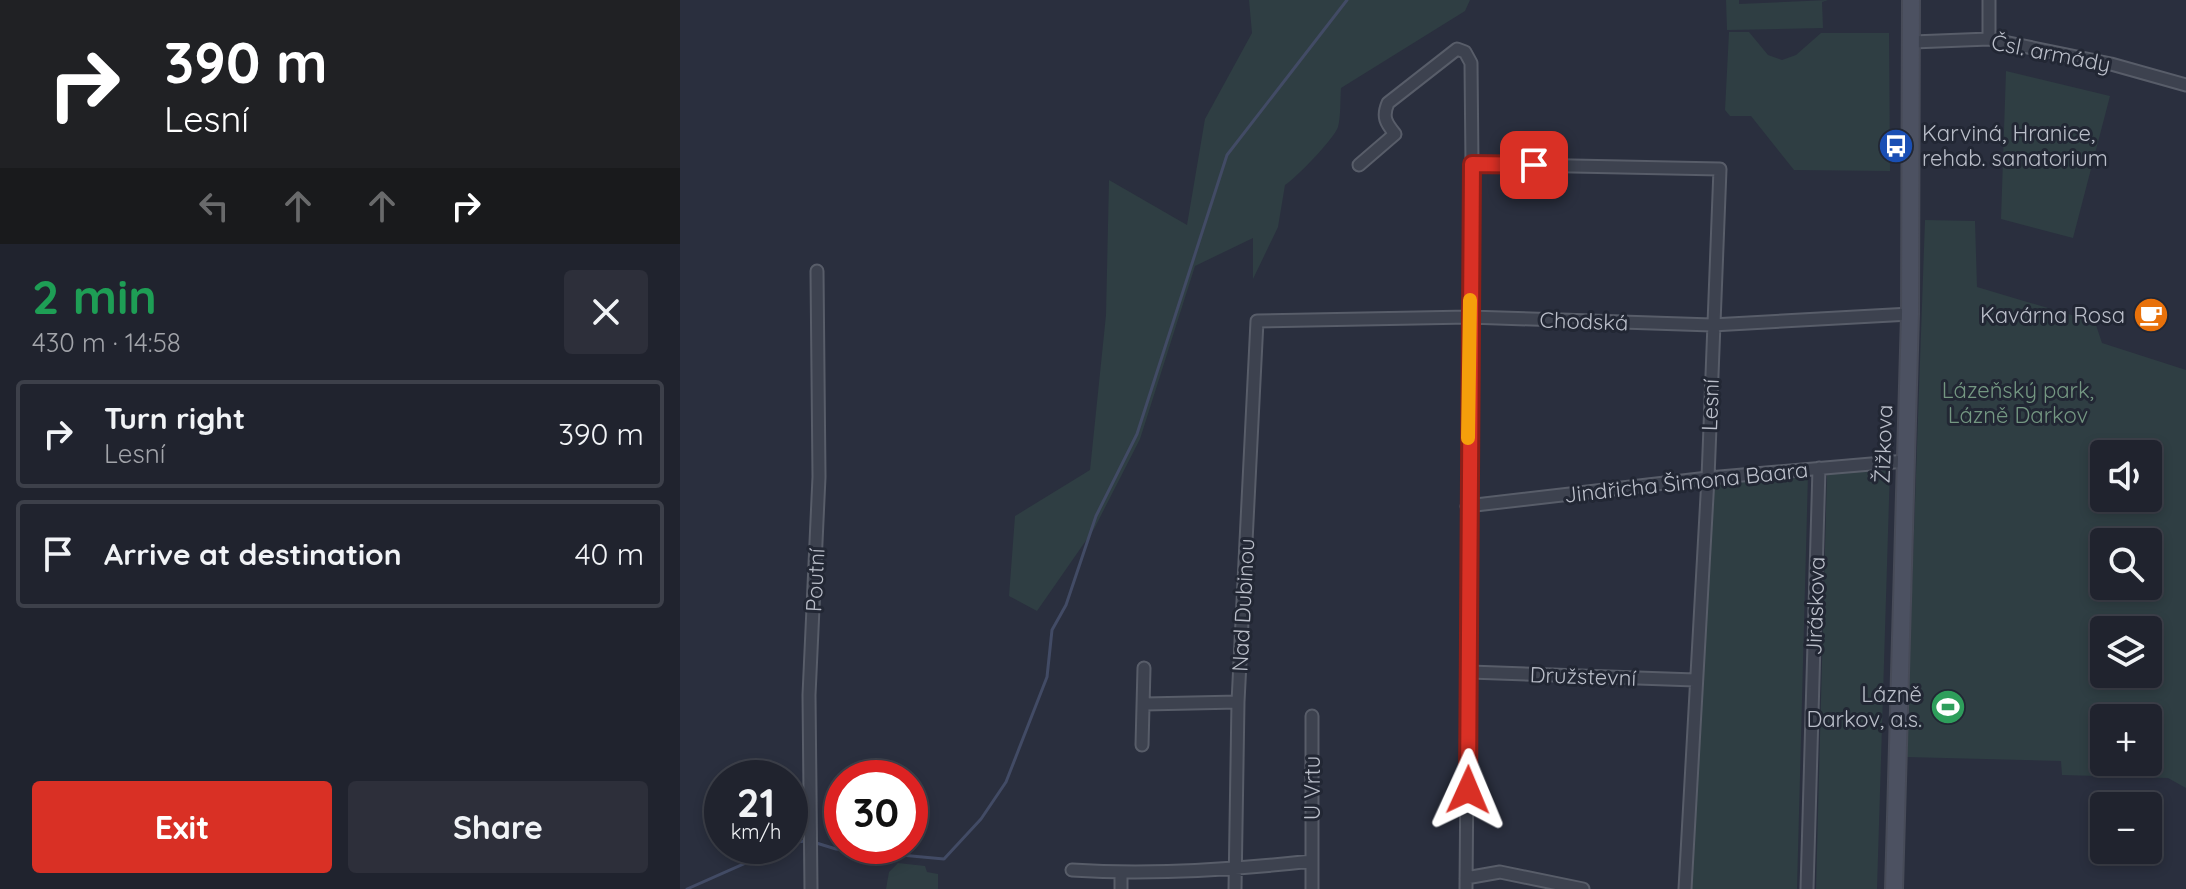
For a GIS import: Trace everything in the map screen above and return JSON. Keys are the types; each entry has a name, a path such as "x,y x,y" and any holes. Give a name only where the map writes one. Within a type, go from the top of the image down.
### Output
{"street":[{"name":"Žižkova","path":"1894,889 1910,314 1911,0"},
{"path":"1989,0 1989,39"},
{"name":"Čsl. armády","path":"1913,42 1989,39 2111,64 2186,85"},
{"path":"1359,165 1395,134 1386,123 1384,113 1388,103 1457,49 1465,52 1471,63 1472,164 1466,883 1500,872 1583,889"},
{"name":"Lesní","path":"1472,164 1720,169 1708,478 1685,889"},
{"name":"Poutní","path":"811,889 809,695 819,477 817,271"},
{"name":"Chodská","path":"1257,321 1469,317 1712,325 1910,314"},
{"name":"Nad Dubinou","path":"1235,889 1238,702 1257,321"},
{"name":"Jindřicha Šimona Baara","path":"1467,506 1708,478 1906,461"},
{"name":"Jiráskova","path":"1807,889 1819,468"},
{"path":"1142,745 1144,668"},
{"name":"Družstevní","path":"1470,672 1695,680"},
{"path":"1145,704 1238,702"},
{"name":"U Vrtu","path":"1312,716 1312,889"},
{"path":"1072,870 1121,873 1236,870 1312,861"},
{"path":"1121,873 1121,889"}],"green space":[{"path":"1249,0 1470,0 1465,11 1341,88 1338,127 1314,158 1285,185 1278,227 1253,279 1253,238 1195,266 1140,439 1094,529 1037,611 1009,596 1015,516 1090,470 1106,315 1109,180 1187,225 1205,119 1252,33"},
{"path":"1726,0 1739,0 1739,4 1828,0 1822,2 1823,28 1727,30"},
{"path":"1729,32 1749,32 1768,55 1782,60 1796,55 1821,33 1889,33 1890,171 1794,170 1751,116 1730,116 1725,110"},
{"path":"2006,71 2110,96 2073,238 2001,219"},
{"name":"Lázeňský park, Lázně Darkov","path":"1925,220 1975,221 1977,287 2095,322 2102,343 2186,370 2186,788 2168,778 2097,776 2162,776 2162,704 2090,704 2090,776 2062,775 2061,761 1906,757"},
{"path":"1890,468 1877,889 1816,889 1827,473"},
{"path":"1808,474 1797,889 1691,889 1710,489 1715,482"},
{"path":"897,864 925,866 927,872 938,874 938,889 886,889 889,872"}],"waterway":[{"path":"813,842 836,849 944,859 981,819 1006,782 1047,677 1052,630 1066,605 1096,516 1137,434 1227,155 1347,0"},
{"path":"687,889 743,864"}],"slow traffic":[{"path":"1468,438 1470,300"}],"place":[{"name":"Karviná, Hranice, rehab. sanatorium","path":"1896,146"},
{"name":"Kavárna Rosa","path":"2151,315"},
{"name":"Lázně Darkov, a.s.","path":"1948,707"}],"route":[{"path":"1468,790 1470,672 1467,506 1472,164 1534,165"}]}
